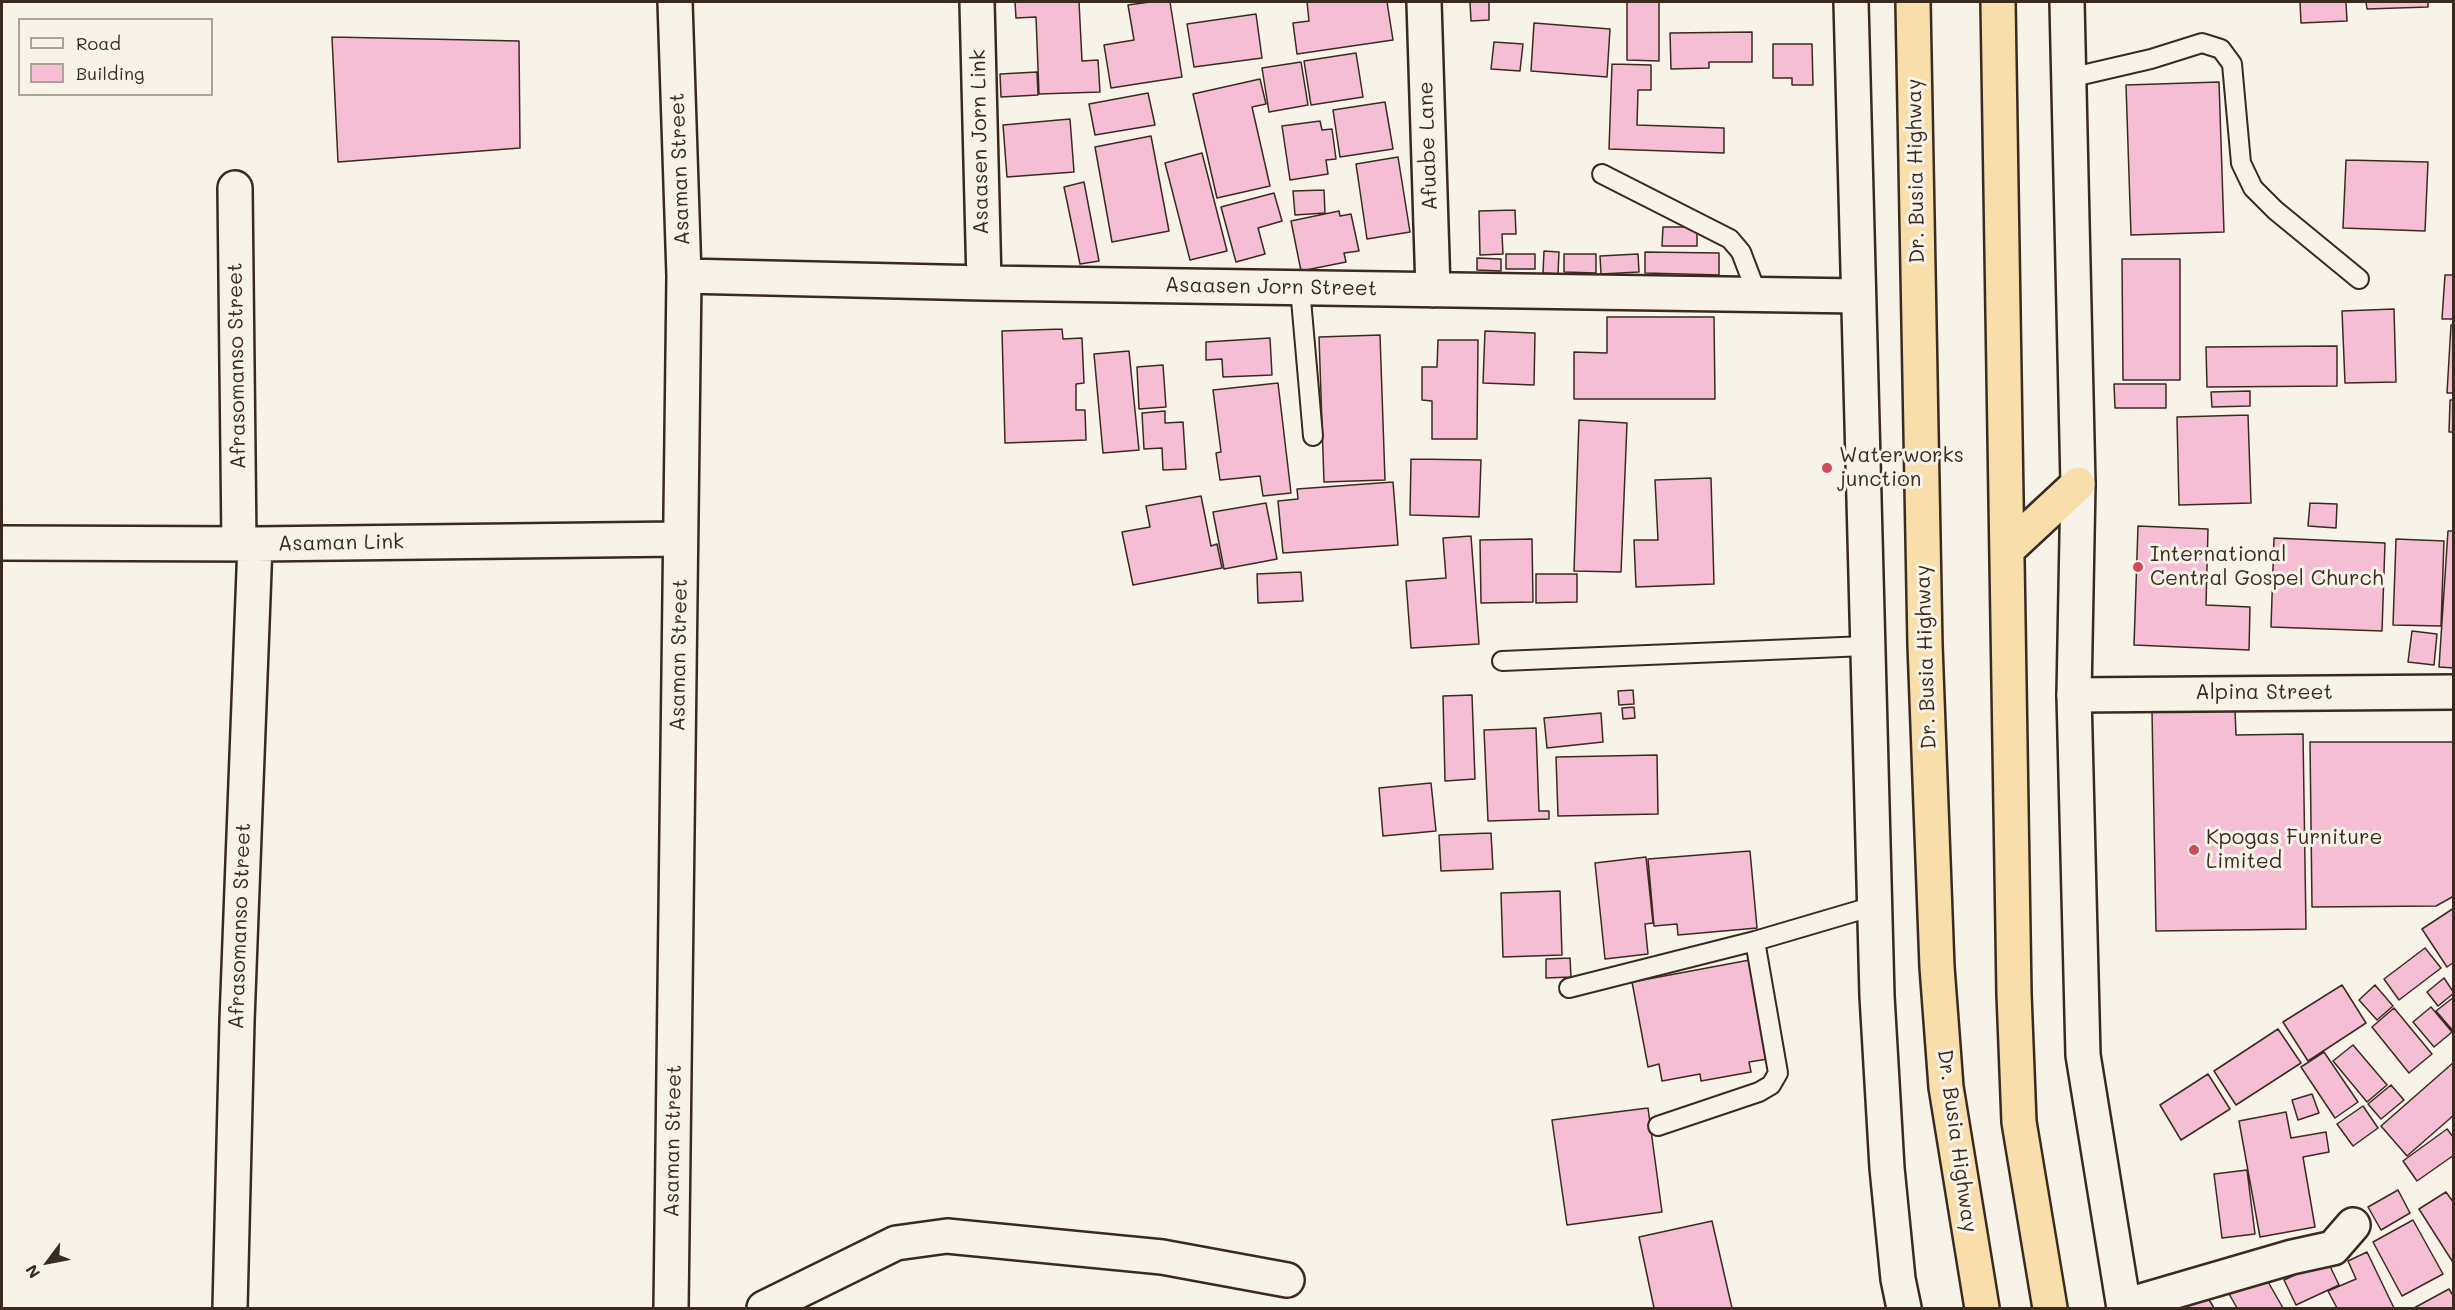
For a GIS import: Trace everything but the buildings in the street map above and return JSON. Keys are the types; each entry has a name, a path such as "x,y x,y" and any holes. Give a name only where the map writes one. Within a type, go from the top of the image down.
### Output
{"highway":[{"name":"Dr. Busia Highway","path":"1913,2 1924,633 1937,967 1946,1087 1982,1308"},
{"path":"1998,2 2014,994 2019,1122 2050,1308"},
{"path":"2007,549 2078,484"}],"street":[{"name":"Asaman Street","path":"671,1308 684,276 675,2"},
{"name":"Asaasen Jorn Link","path":"977,2 984,283"},
{"name":"Afuabe Lane","path":"1424,2 1432,290"},
{"path":"1851,2 1874,906 1887,1168 1898,1279 1904,1308"},
{"path":"2067,2 2078,484 2074,695 2083,1055 2124,1307 2292,1257 2333,1248 2353,1226"},
{"name":"Afrasomanso Street","path":"230,1308 247,544 235,188"},
{"name":"Asaasen Jorn Street","path":"684,276 984,283 1858,296"},
{"name":"Asaman Link","path":"2,543 247,544 680,539"},
{"name":"Alpina Street","path":"2074,695 2454,692"},
{"path":"764,1308 896,1243 947,1236 1162,1257 1287,1280"}],"lane":[{"path":"2069,78 2151,59 2202,43 2221,50 2232,64 2241,163 2253,188 2275,210 2359,279"},
{"path":"1602,174 1730,239 1741,252 1757,294"},
{"path":"1300,288 1313,436"},
{"path":"1502,661 1866,646"},
{"path":"1569,988 1755,941 1874,906"},
{"path":"1658,1126 1759,1092 1771,1085 1778,1073 1755,941"}],"place":[{"name":"Waterworks junction","path":"1827,468"},
{"name":"International Central Gospel Church","path":"2138,567"},
{"name":"Kpogas Furniture Limited","path":"2194,850"}]}
